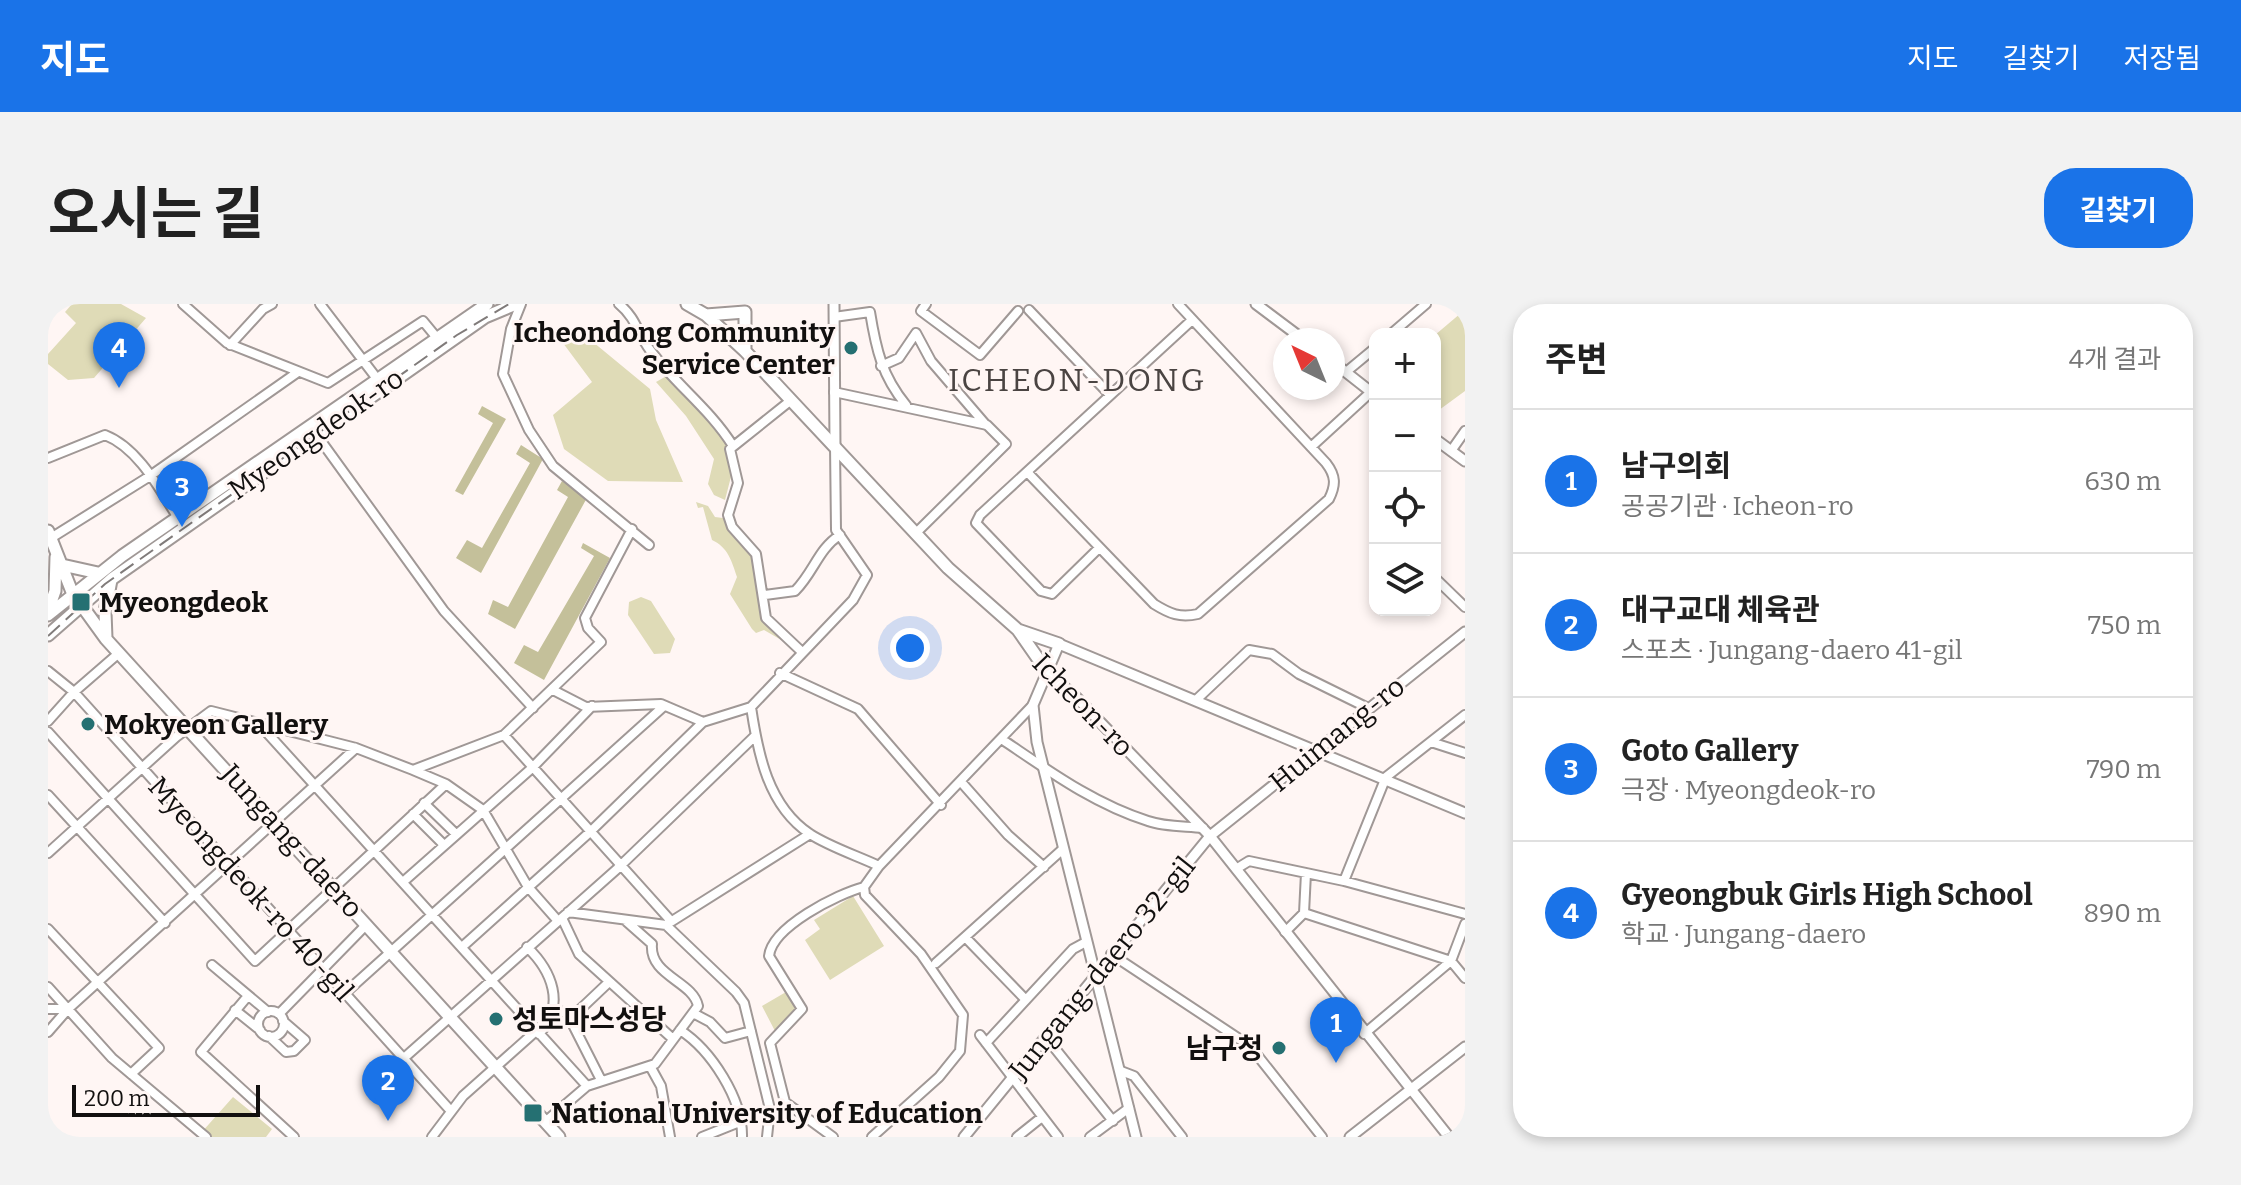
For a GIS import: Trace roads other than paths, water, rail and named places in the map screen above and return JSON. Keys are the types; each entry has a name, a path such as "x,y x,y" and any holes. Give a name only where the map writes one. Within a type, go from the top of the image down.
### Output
{"main road":[{"name":"Myeongdeok-ro","path":"48,635 181,522 487,304"},
{"name":"Myeongdeok-ro","path":"48,613 98,573 316,434 485,317 518,304"},
{"name":"Icheon-ro","path":"677,304 691,306 706,315 745,351 915,534 975,595 1018,630 1048,673"},
{"path":"706,315 749,308 745,351"},
{"name":"Jungang-daero","path":"49,534 72,592 106,639 335,887 559,1137"},
{"path":"48,613 55,591 56,552"},
{"path":"62,565 98,573"},
{"path":"106,639 105,612 111,580"},
{"path":"1018,630 1059,644"}],"street":[{"path":"183,304 230,345 328,383 362,357 423,321 437,338"},
{"path":"230,345 263,309 272,304"},
{"path":"320,304 378,380"},
{"path":"518,304 503,374 529,430 553,466 649,545"},
{"path":"619,304 633,316 647,347 717,420 733,446"},
{"path":"462,947 590,832 703,722 751,707 780,673 853,600 867,575 836,530 834,304"},
{"path":"926,304 921,311 980,355 1016,307 1030,307 1110,395"},
{"path":"1029,474 1154,604 1169,614 1184,617 1198,614 1329,499 1334,489 1335,475 1178,304"},
{"path":"1256,304 1288,328"},
{"path":"1398,328 1426,304"},
{"path":"834,317 870,312 887,382 906,405"},
{"path":"1099,548 1052,594 1041,591 976,523 980,515 1029,474 1192,320"},
{"path":"881,366 899,358 916,333 931,361 1006,444 915,534"},
{"path":"1369,353 1346,372 1369,391"},
{"path":"49,534 150,476 298,372"},
{"path":"834,392 906,405 987,425"},
{"path":"1311,447 1369,397"},
{"path":"790,401 730,449 738,483 728,515 732,527 756,554 765,595 766,618 802,652"},
{"path":"1451,451 1465,431"},
{"path":"316,434 444,611 533,708"},
{"path":"48,458 105,435 120,441 150,476 181,522"},
{"path":"1441,447 1465,461"},
{"path":"413,770 504,735 601,642 588,628 585,618 632,529"},
{"path":"765,595 795,591 816,566 825,545 840,535"},
{"path":"1441,584 1465,607"},
{"name":"Huimang-ro","path":"1206,832 1319,749 1465,632"},
{"path":"833,1137 785,1102 770,1043 802,1009 769,956 772,941 844,892 864,887 879,866 941,805 1033,705 1059,644 1319,749 1465,813"},
{"path":"1196,700 1249,650 1272,654 1299,674 1368,708"},
{"path":"48,721 74,692 119,653"},
{"name":"Myeongdeok-ro 40-gil","path":"48,671 74,692 450,1110"},
{"path":"780,673 858,709 941,805"},
{"name":"Icheon-ro","path":"1048,673 1077,698 1206,832 1449,1137"},
{"path":"553,690 592,706 664,706 703,722"},
{"path":"1033,705 1042,766 1136,1137"},
{"path":"403,882 532,768 592,706"},
{"path":"344,994 664,706"},
{"path":"751,707 755,736 771,790 810,834 879,866"},
{"path":"48,853 211,711 356,748 446,784 483,810 528,887 563,917 579,954 673,1039"},
{"path":"1344,881 1386,777 1465,715"},
{"path":"1020,719 1036,729"},
{"path":"259,723 587,1086"},
{"path":"48,732 255,961 446,784"},
{"path":"504,735 558,799 621,865 668,923 744,1003 770,1109 767,1137"},
{"path":"404,1058 621,865 755,736"},
{"path":"1003,740 1081,792 1151,822 1206,832"},
{"path":"1431,742 1465,753"},
{"path":"48,1032 68,1009 356,748"},
{"path":"962,783 1008,835 1044,867"},
{"path":"48,795 165,923"},
{"path":"424,803 456,834"},
{"path":"413,814 444,845"},
{"name":"Jungang-daero 32-gil","path":"964,1137 1206,832"},
{"path":"563,917 668,923 810,834"},
{"path":"936,963 1063,849"},
{"path":"1236,869 1249,861 1344,881 1465,914"},
{"path":"1285,932 1304,913 1306,873"},
{"path":"864,887 865,895 921,954 963,1015 960,1051 939,1077 872,1137"},
{"path":"1304,913 1451,961 1465,978"},
{"path":"545,1122 587,1086 650,1066 693,1013 698,1001 660,967 651,952 652,944 625,920"},
{"path":"269,1036 281,1032 281,1017 322,968 367,924"},
{"path":"1364,1034 1451,961 1465,924"},
{"path":"48,929 159,1048 131,1074"},
{"path":"965,937 1026,1000"},
{"path":"1058,1137 983,1039 1026,1000 1073,949 1086,942"},
{"path":"432,1137 450,1110 496,1065 548,1024 553,1009 547,968 527,947"},
{"path":"1111,954 1250,1046 1322,1137"},
{"path":"212,965 247,997 281,1017 305,1040 294,1051 286,1052 235,1010"},
{"path":"570,1019 609,982"},
{"path":"48,987 131,1074 206,1137"},
{"path":"247,997 201,1052 294,1137"},
{"path":"48,1009 68,1009"},
{"path":"553,1009 566,1013 601,1080"},
{"path":"260,1030 260,1019 268,1012"},
{"path":"693,1013 710,1022 725,1038 751,1031"},
{"path":"680,1030 702,1046 735,1102 742,1121 742,1137"},
{"path":"1045,1036 1113,1121"},
{"path":"1350,1137 1465,1047"},
{"path":"650,1066 661,1086 670,1137"},
{"path":"1121,1071 1134,1076 1182,1137"},
{"path":"1090,1137 1129,1108"},
{"path":"1017,1137 1042,1117"},
{"path":"702,1137 742,1121"}],"railway":[{"path":"48,636 105,584 457,335 509,304"}],"place":[{"name":"Icheondong Community Service Center","path":"851,348"},
{"name":"Gyeongbuk Girls High School","path":"119,388"},
{"name":"Goto Gallery","path":"182,527"},
{"name":"Myeongdeok","path":"81,602"},
{"name":"Mokyeon Gallery","path":"88,724"},
{"name":"성토마스성당","path":"496,1019"},
{"name":"남구청","path":"1279,1048"},
{"name":"남구의회","path":"1336,1063"},
{"name":"National University of Education","path":"533,1113"},
{"name":"대구교대 체육관","path":"388,1121"}],"district":[{"name":"ICHEON-DONG","path":"1077,380"}]}
